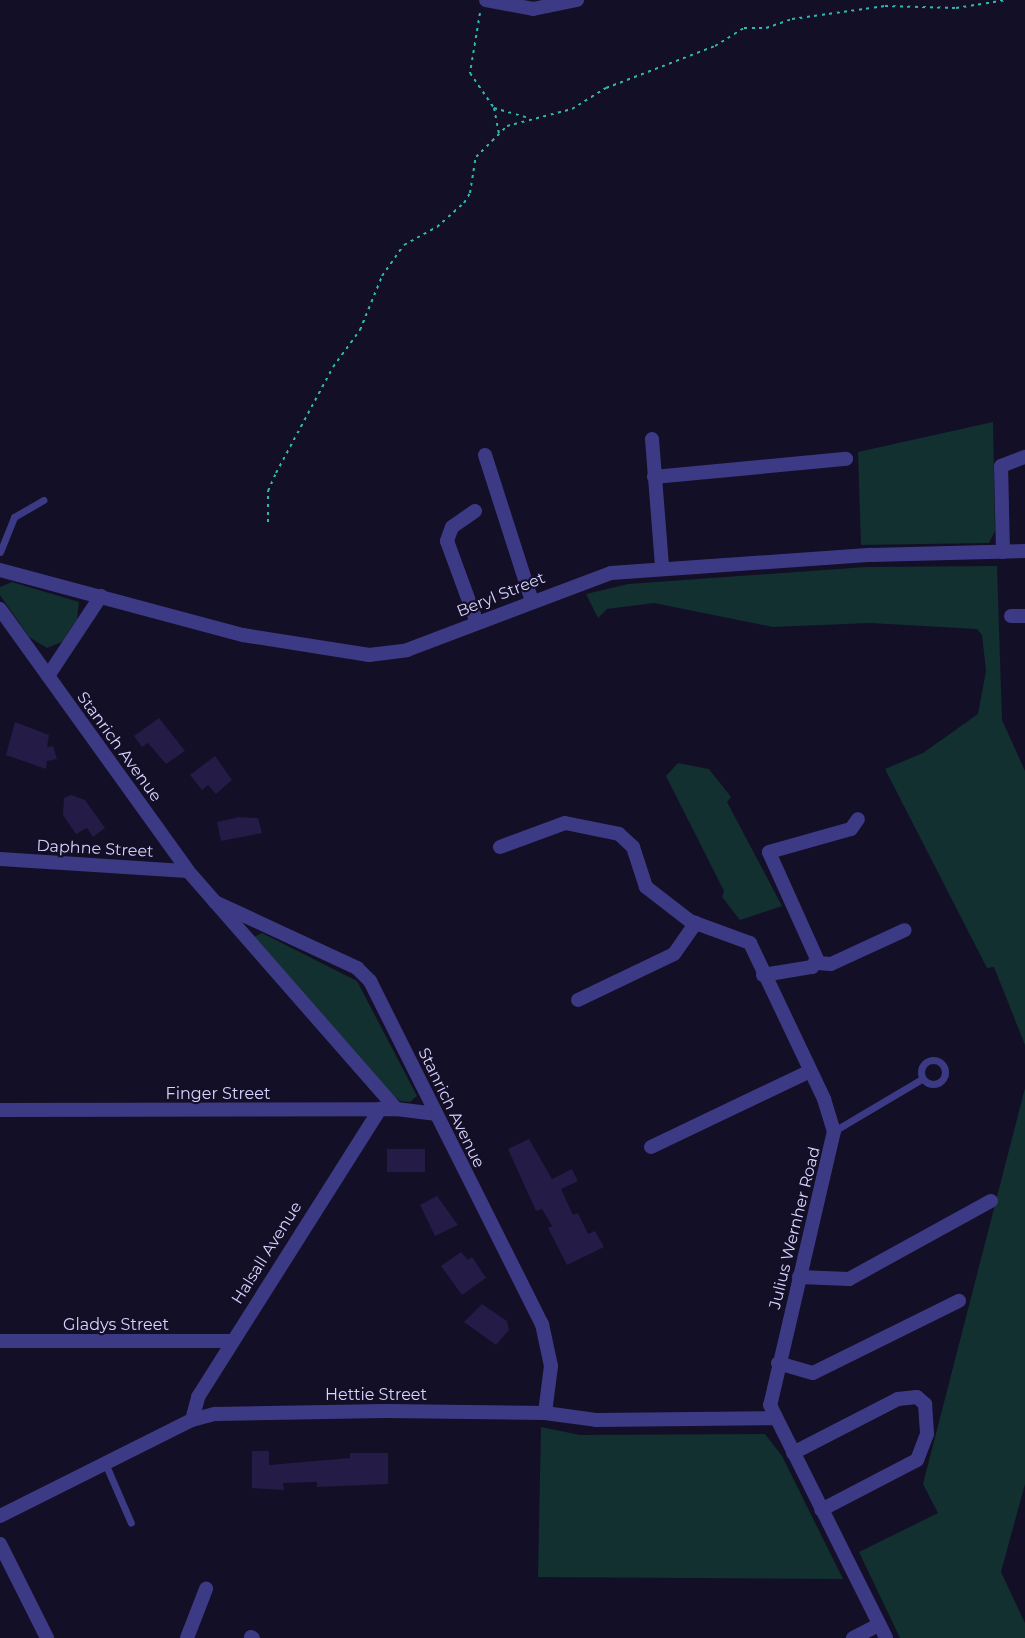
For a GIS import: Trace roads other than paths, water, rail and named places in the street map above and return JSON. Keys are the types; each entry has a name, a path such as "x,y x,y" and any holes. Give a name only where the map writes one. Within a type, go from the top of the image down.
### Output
{"street":[{"path":"486,0 533,9 577,0"},
{"path":"652,439 662,567"},
{"path":"485,455 532,601"},
{"path":"1003,552 1001,466 1025,458"},
{"path":"654,477 846,459"},
{"path":"474,511 452,527 447,541 477,623"},
{"name":"Beryl Street","path":"0,570 243,635 369,655 407,650 598,576 662,567 1025,551"},
{"path":"48,676 101,596"},
{"name":"Stanrich Avenue","path":"0,609 188,871 396,1109"},
{"path":"817,963 769,852 851,829 858,819"},
{"name":"Julius Wernher Road","path":"500,847 572,823 619,834 633,847 646,887 696,923 748,941 810,1071 834,1131 770,1400 775,1418 886,1638"},
{"name":"Daphne Street","path":"0,859 188,871"},
{"name":"Stanrich Avenue","path":"215,902 363,972 546,1332 551,1366 545,1413"},
{"path":"578,1000 674,954 696,923"},
{"path":"763,975 817,963 831,964 905,930"},
{"path":"651,1147 810,1071"},
{"name":"Halsall Avenue","path":"192,1420 198,1397 380,1109"},
{"name":"Finger Street","path":"0,1110 396,1109 435,1114"},
{"path":"799,1277 849,1279 991,1201"},
{"path":"778,1363 813,1373 958,1301"},
{"name":"Gladys Street","path":"0,1341 232,1341"},
{"path":"793,1453 898,1399 917,1397 925,1404 927,1434 917,1460 821,1509"},
{"name":"Hettie Street","path":"0,1516 192,1420 232,1413 545,1413 596,1420 775,1418"},
{"path":"0,1544 47,1638"},
{"path":"187,1638 206,1589"},
{"path":"853,1638 879,1625"}],"lane":[{"path":"0,552 14,517 43,500"},
{"path":"834,1131 922,1079"},
{"path":"105,1463 131,1523"}]}
